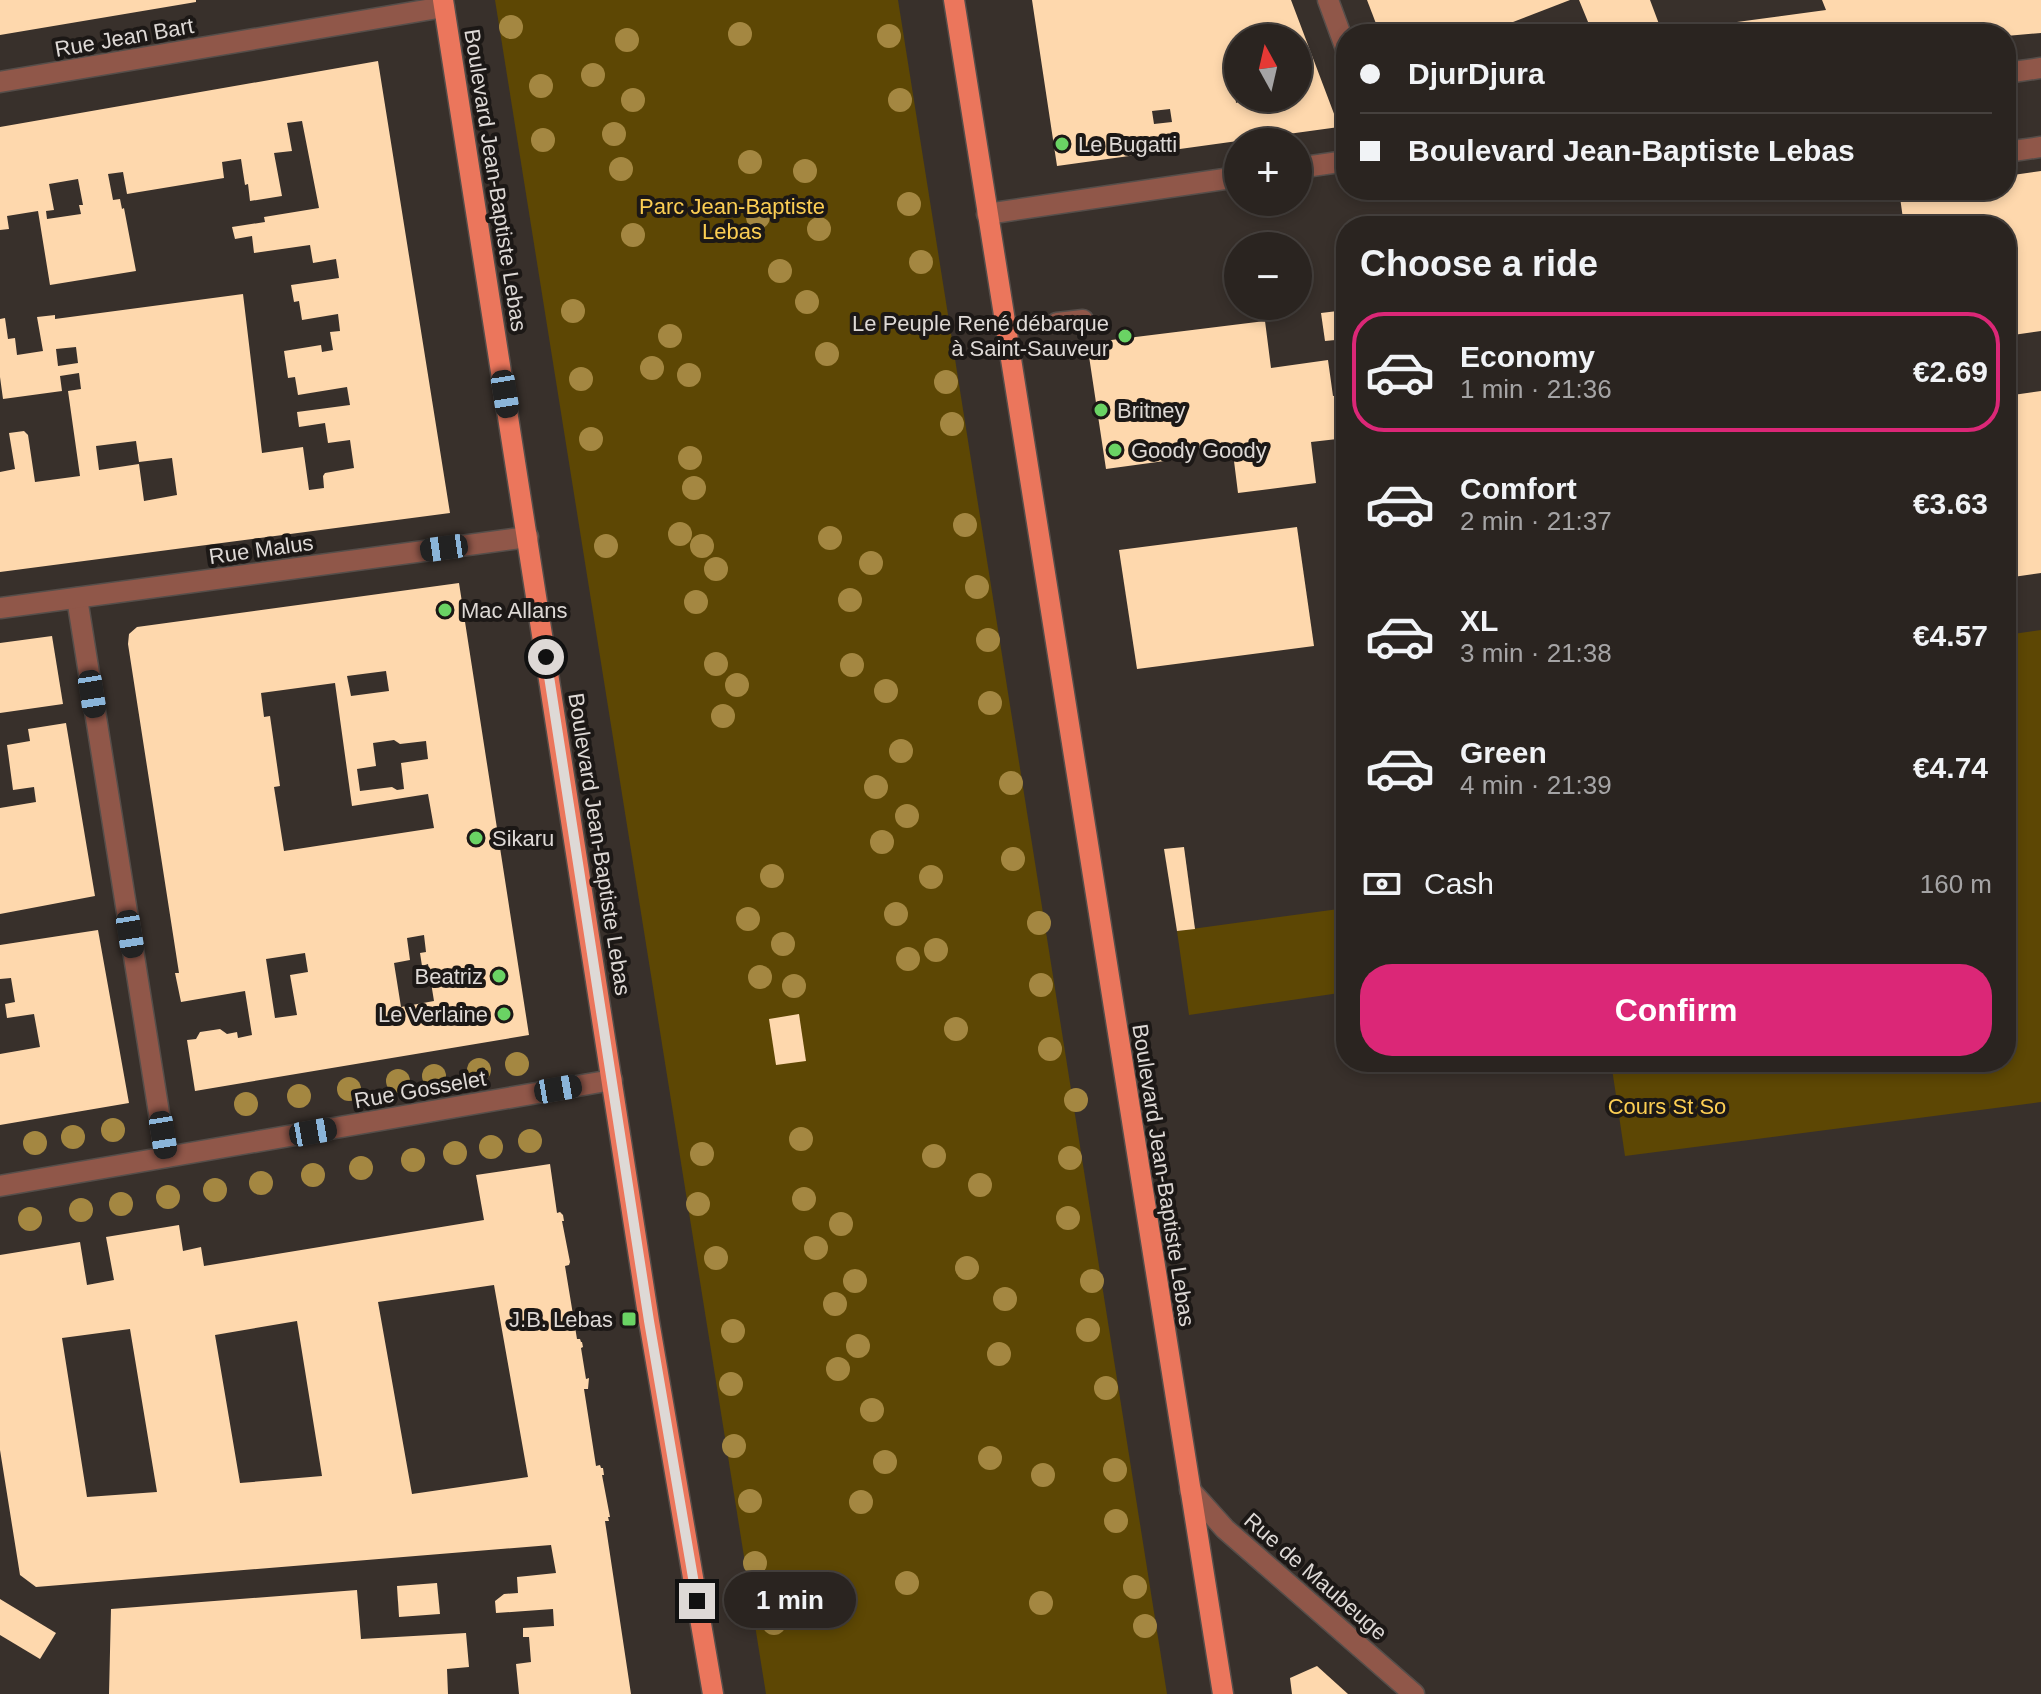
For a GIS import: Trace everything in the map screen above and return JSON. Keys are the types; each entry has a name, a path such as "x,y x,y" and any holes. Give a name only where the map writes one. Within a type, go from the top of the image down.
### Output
{"main road":[{"name":"Boulevard Jean-Baptiste Lebas","path":"954,0 1223,1694"},
{"name":"Boulevard Jean-Baptiste Lebas","path":"444,3 649,1321 713,1694"}],"street":[{"path":"1328,0 1337,24"},
{"name":"Rue Jean Bart","path":"0,82 444,3"},
{"path":"2016,72 2041,68"},
{"path":"2016,151 2041,147"},
{"path":"1312,166 1336,162"},
{"path":"987,214 1224,179"},
{"path":"1057,323 1083,320"},
{"name":"Rue Malus","path":"0,608 528,537"},
{"path":"77,598 166,1157"},
{"name":"Rue Gosselet","path":"0,1186 612,1080"},
{"name":"Rue de Maubeuge","path":"1190,1490 1225,1529 1414,1694"}],"green space":[{"name":"Parc Jean-Baptiste Lebas","path":"495,0 898,0 1167,1694 766,1694"},
{"name":"Cours St So","path":"2041,630 2041,1102 1625,1156 1612,1072 2016,1072 2016,634"},
{"path":"1336,909 1336,993 1189,1015 1177,931"}],"building":[{"path":"0,0 196,0 196,2 0,35"},
{"path":"1032,0 1291,0 1300,24 1224,24 1224,112 1312,112 1312,56 1336,119 1336,127 1312,131 1312,128 1224,128 1224,143 1057,166","holes":["1170,109 1172,122 1154,124 1152,111"]},
{"path":"1367,0 1570,0 1508,24 1376,24"},
{"path":"1579,0 1650,0 1659,24 1589,24"},
{"path":"1822,0 2041,0 2041,33 2016,35 2016,24 1722,24 1826,10"},
{"path":"378,61 450,513 0,572 0,472 15,469 9,433 24,431 28,435 35,482 80,476 68,391 81,389 79,373 60,376 62,391 3,399 0,319 5,318 8,339 15,338 17,355 43,351 37,317 55,315 55,319 243,294 262,453 303,447 309,490 324,488 325,473 354,468 350,440 328,443 325,423 299,427 297,412 350,405 347,387 298,395 295,377 288,378 284,351 321,345 322,352 333,350 330,332 340,331 338,314 302,320 299,301 294,302 291,285 339,278 336,259 313,263 310,245 254,253 252,236 235,239 232,227 265,222 264,217 319,208 302,121 287,123 292,151 274,153 282,196 250,201 241,159 222,162 224,178 127,194 123,172 108,174 113,200 120,199 124,208 136,271 50,285 38,211 7,216 9,229 0,230 0,127","holes":["78,179 83,205 79,205 81,214 47,219 46,211 54,210 49,184","76,347 78,363 58,366 56,349","136,441 139,462 172,458 177,495 144,501 139,464 99,470 96,446"]},
{"path":"2041,171 2041,331 2016,335 2016,216 1903,216 1900,200 2016,200 2016,175"},
{"path":"1336,311 1336,340 1325,341 1321,313"},
{"path":"1265,321 1271,368 1328,360 1333,396 1336,396 1336,439 1311,442 1316,483 1238,493 1233,453 1224,453 1223,446 1193,449 1194,457 1106,469 1087,343"},
{"path":"2041,391 2041,573 2016,577 2016,395"},
{"path":"1297,527 1314,646 1137,669 1119,550"},
{"path":"459,583 529,1035 195,1091 187,1040 196,1039 200,1032 220,1029 227,1034 237,1032 238,1038 252,1035 245,991 181,1002 128,644 129,634 137,627","holes":["386,671 389,691 351,696 347,676","335,683 352,806 428,794 434,828 284,851 274,787 280,786 270,716 264,717 261,693","426,741 428,759 401,763 404,789 392,787 360,791 357,769 376,766 373,743","424,935 426,952 420,953 422,966 428,964 434,1001 401,1007 394,963 410,960 407,938","305,953 308,972 290,975 297,1015 275,1018 266,959"]},
{"path":"52,636 63,704 0,713 0,643"},
{"path":"66,723 95,896 0,914 0,808 36,802 34,787 13,790 7,745 30,741 28,729"},
{"path":"1184,847 1195,929 1177,931 1164,849"},
{"path":"98,930 129,1103 0,1125 0,1054 40,1047 34,1014 7,1018 5,1004 15,1002 11,978 0,979 0,945"},
{"path":"799,1014 806,1061 776,1065 769,1019"},
{"path":"550,1164 557,1213 563,1215 564,1221 570,1262 565,1266 577,1339 582,1342 586,1379 589,1378 588,1389 584,1389 596,1466 603,1468 610,1517 609,1521 605,1521 631,1694 519,1694 516,1664 531,1662 529,1637 523,1637 523,1628 554,1626 553,1609 496,1613 495,1601 504,1594 518,1593 517,1577 556,1573 551,1545 36,1587 20,1575 0,1450 0,1255 80,1242 87,1285 114,1280 106,1237 179,1225 183,1251 201,1247 204,1266 484,1220 476,1175","holes":["494,1285 528,1477 412,1494 378,1302","297,1321 322,1476 240,1483 215,1335","130,1329 157,1492 87,1497 62,1338"]},
{"path":"437,1583 440,1614 399,1617 397,1586"},
{"path":"357,1590 361,1639 466,1633 469,1667 447,1669 448,1694 109,1694 111,1609"},
{"path":"0,1599 56,1633 40,1659 0,1635"},
{"path":"1317,1666 1348,1694 1292,1694 1290,1678"}],"place":[{"name":"Le Bugatti","path":"1062,144"},
{"name":"Le Peuple René débarque à Saint-Sauveur","path":"1125,336"},
{"name":"Britney","path":"1101,410"},
{"name":"Goody Goody","path":"1115,450"},
{"name":"Mac Allans","path":"445,610"},
{"name":"Sikaru","path":"476,838"},
{"name":"Beatriz","path":"499,976"},
{"name":"Le Verlaine","path":"504,1014"},
{"name":"J.B. Lebas","path":"629,1319"}],"route":[{"path":"546,657 649,1321 697,1601"}]}
